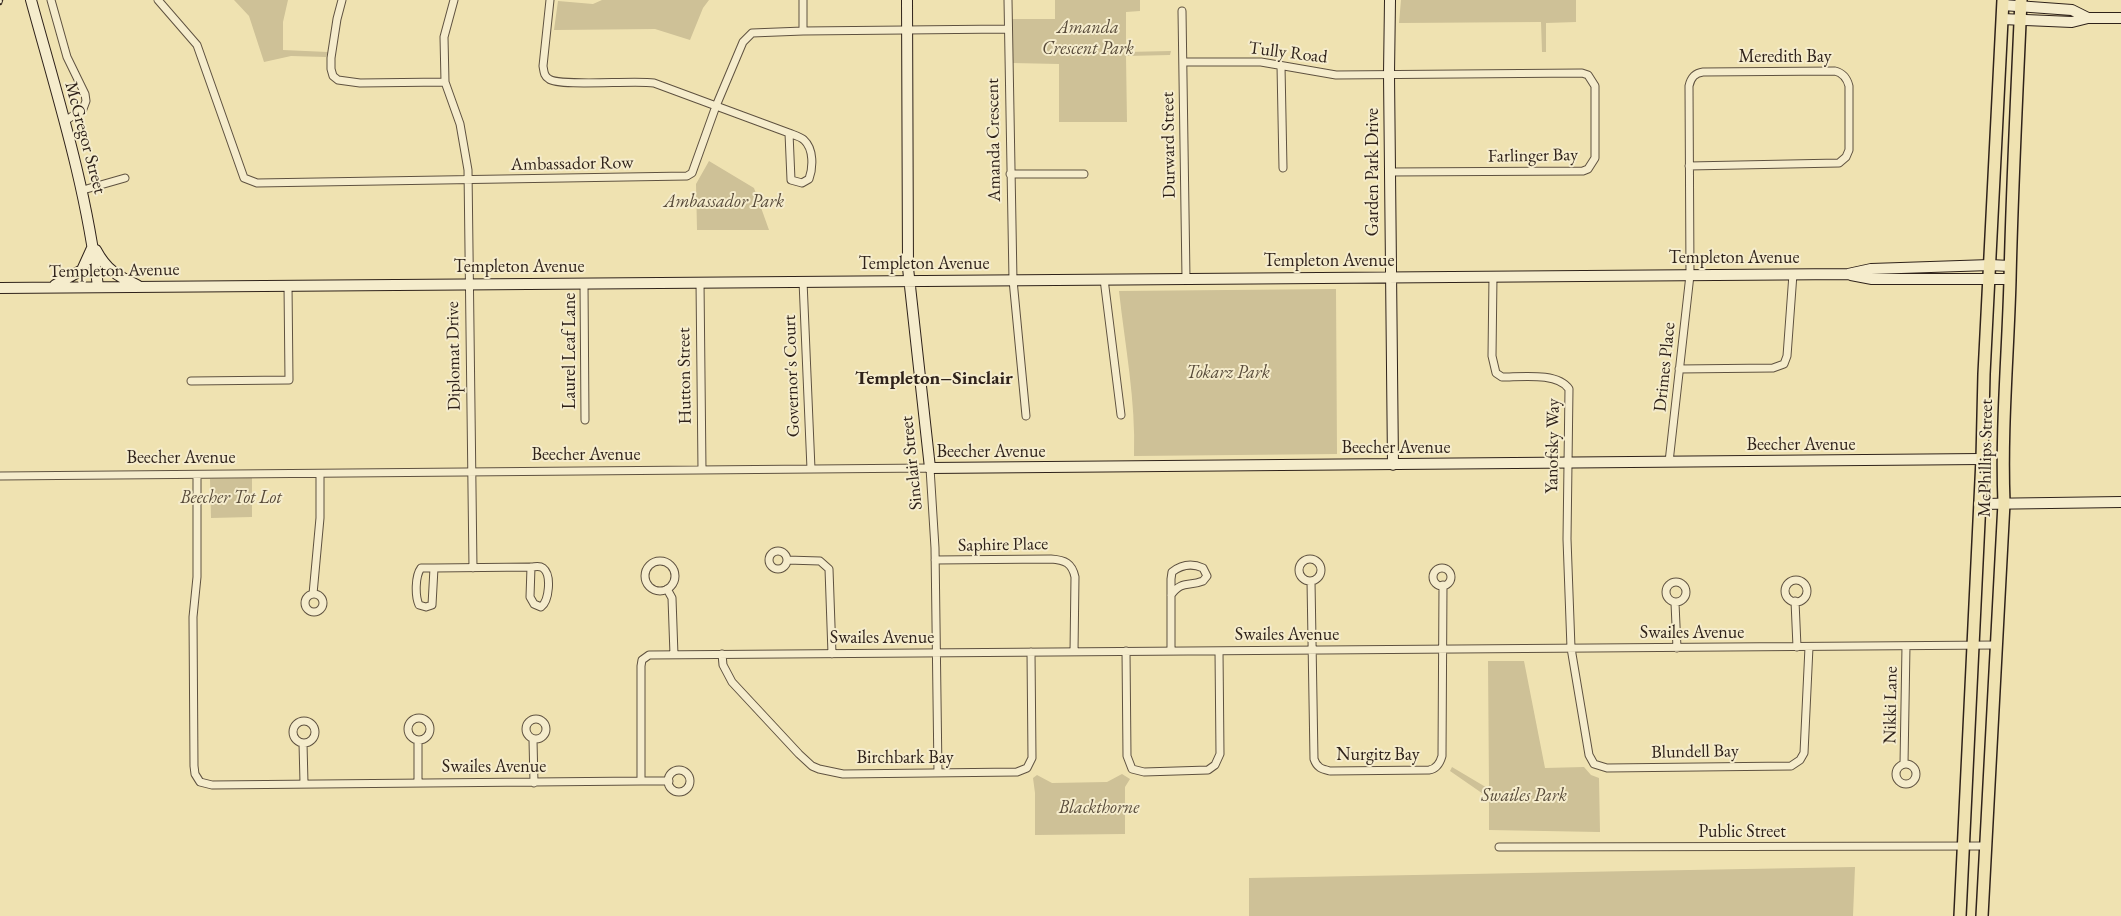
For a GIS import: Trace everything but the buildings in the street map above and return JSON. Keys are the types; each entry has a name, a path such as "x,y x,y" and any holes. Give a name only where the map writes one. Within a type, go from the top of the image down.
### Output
{"main road":[{"name":"McPhillips Street","path":"1960,916 2003,2"},
{"name":"McPhillips Street","path":"1982,916 1984,846 1989,805 2004,503 2002,463 2021,3"}],"street":[{"name":"McGregor Street","path":"31,0 83,190 98,287"},
{"path":"51,0 68,57 86,94 83,109 65,120"},
{"name":"Ambassador Row","path":"158,0 197,45 244,178 257,183 687,176 693,169 716,106 747,36 758,32 1007,29"},
{"path":"342,0 331,58 333,76 338,80 360,83 445,82"},
{"name":"Diplomat Drive","path":"454,0 444,37 445,82 464,139 469,181 468,284 473,568"},
{"path":"550,0 543,66 544,74 550,80 563,83 640,81 654,83 789,133 804,140 811,151 812,171 809,179 802,183 791,180 789,133"},
{"path":"803,0 803,31"},
{"name":"Sinclair Street","path":"907,0 909,281 930,468 935,560 938,773"},
{"name":"Amanda Crescent","path":"1008,0 1007,29 1013,280 1026,416"},
{"name":"Garden Park Drive","path":"1390,0 1390,276 1393,465"},
{"path":"2003,2 2072,10 2088,18"},
{"name":"Durward Street","path":"1182,11 1186,278"},
{"path":"2002,18 2072,22 2088,18 2121,18"},
{"name":"Tully Road","path":"1183,62 1261,62 1336,74 1389,74"},
{"path":"1281,66 1282,168"},
{"name":"Meredith Bay","path":"1689,166 1839,164 1846,157 1849,150 1849,86 1844,75 1835,70 1698,73 1691,78 1689,86 1689,166 1690,275"},
{"name":"Farlinger Bay","path":"1389,74 1582,73 1588,75 1595,86 1595,149 1593,164 1588,170 1390,172"},
{"path":"1010,174 1084,174"},
{"path":"83,190 125,178"},
{"path":"93,245 103,264 112,272 141,287"},
{"path":"48,288 65,281 82,270 93,245"},
{"name":"Templeton Avenue","path":"1848,274 1871,269 2010,266"},
{"path":"1679,369 1773,368 1784,364 1787,356 1793,274"},
{"name":"Templeton Avenue","path":"0,288 1793,274 1848,274 1872,279 2010,279"},
{"name":"Drimes Place","path":"1669,462 1690,275"},
{"name":"Yanofsky Way","path":"1492,276 1493,366 1496,372 1502,377 1556,379 1564,383 1569,389 1567,463 1571,648"},
{"path":"1104,279 1121,415"},
{"name":"Hutton Street","path":"700,282 702,470"},
{"name":"Governor's Court","path":"803,282 811,469"},
{"name":"Laurel Leaf Lane","path":"584,283 585,420"},
{"path":"191,381 289,380 288,286"},
{"name":"Beecher Avenue","path":"0,476 1982,459"},
{"path":"314,594 320,518 320,474"},
{"name":"Swailes Avenue","path":"196,475 197,576 193,617 195,774 200,782 212,785 641,781 642,660 649,655 1996,645"},
{"path":"1979,504 2121,502"},
{"name":"Saphire Place","path":"935,560 1051,559 1067,562 1073,568 1075,577 1074,652"},
{"path":"787,560 820,561 829,569 832,654"},
{"path":"655,562 665,562 673,568 675,578 668,589 658,591 646,582 646,570 655,562"},
{"path":"1171,595 1177,587 1203,581 1207,576 1203,568 1188,565 1177,568 1172,572 1171,595 1171,651"},
{"path":"434,568 434,600 432,605 426,607 420,605 417,601 417,575 421,568 540,566 548,577 546,603 541,607 534,604 530,597 530,567"},
{"path":"1311,581 1312,650"},
{"path":"1442,649 1443,585"},
{"path":"668,589 672,598 674,655"},
{"path":"1795,602 1797,647"},
{"path":"1675,603 1677,648"},
{"name":"Nikki Lane","path":"1904,764 1906,646"},
{"name":"Blundell Bay","path":"1571,648 1591,760 1601,767 1644,768 1791,766 1796,764 1804,753 1809,647"},
{"name":"Nurgitz Bay","path":"1312,650 1312,713 1316,765 1330,771 1370,771 1429,770 1434,769 1440,763 1442,756 1442,649"},
{"path":"1126,651 1127,756 1132,769 1144,772 1208,770 1218,760 1220,754 1219,651"},
{"name":"Birchbark Bay","path":"722,654 723,665 732,682 812,766 832,773 938,773 1017,772 1027,768 1030,764 1032,652"},
{"path":"418,740 418,782"},
{"path":"533,740 534,783"},
{"path":"303,743 304,783"},
{"path":"641,781 669,781"},
{"name":"Public Street","path":"1499,847 1984,846"}],"green space":[{"path":"234,0 288,0 283,22 283,50 328,52 326,57 291,56 264,62 249,16"},
{"path":"602,0 709,0 703,8 690,40 655,29 554,30 558,1 593,4"},
{"name":"Amanda Crescent Park","path":"1055,0 1140,0 1140,11 1126,12 1126,52 1171,51 1170,55 1126,56 1127,122 1059,122 1059,64 1012,63 1011,19 1055,19"},
{"path":"1401,0 1576,0 1576,22 1546,23 1546,52 1542,52 1541,22 1399,23"},
{"name":"Ambassador Park","path":"709,161 754,188 769,230 697,230 696,184"},
{"name":"Tokarz Park","path":"1336,289 1337,454 1134,456 1132,394 1119,291"},
{"name":"Beecher Tot Lot","path":"252,478 252,517 211,518 210,479"},
{"name":"Swailes Park","path":"1488,661 1524,661 1545,768 1584,767 1591,775 1599,778 1600,832 1489,830 1489,798 1450,771 1452,767 1489,789"},
{"name":"Blackthorne","path":"1122,774 1130,779 1125,787 1125,834 1035,835 1033,778 1037,775 1052,783 1107,782"},
{"path":"1855,867 1853,916 1249,916 1249,878"}],"district":[{"name":"Templeton–Sinclair","path":"934,379"}]}
